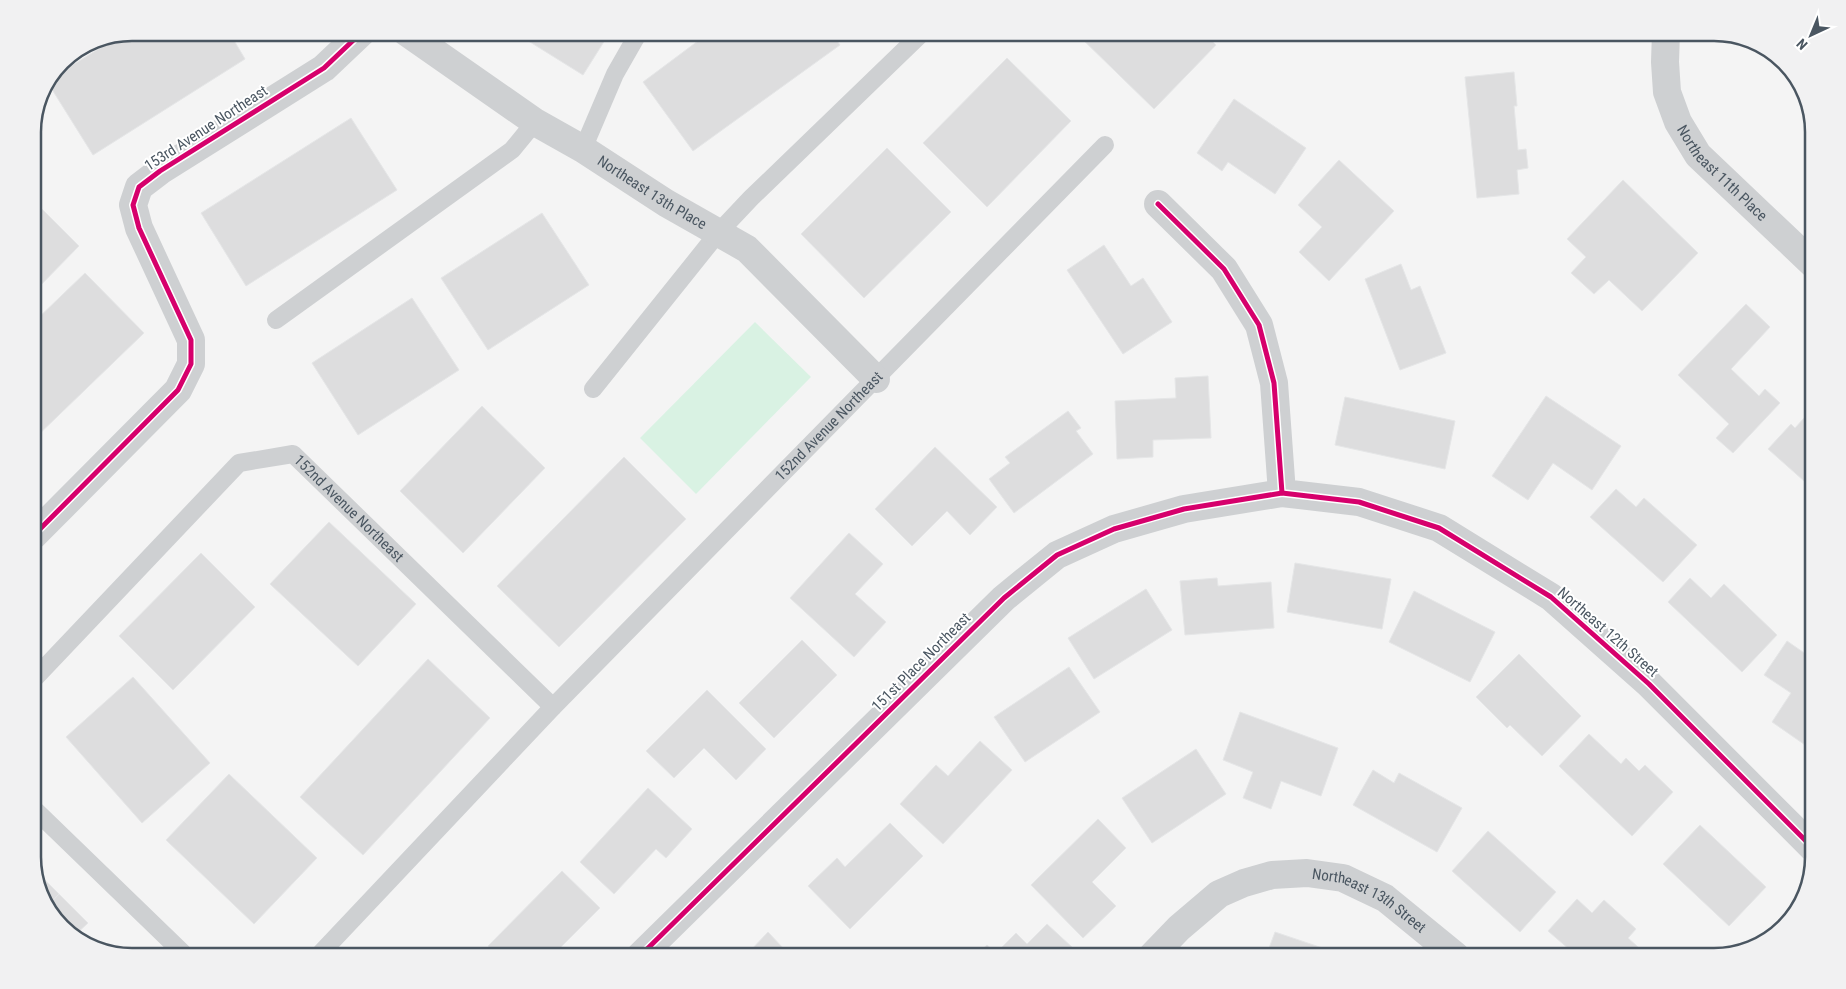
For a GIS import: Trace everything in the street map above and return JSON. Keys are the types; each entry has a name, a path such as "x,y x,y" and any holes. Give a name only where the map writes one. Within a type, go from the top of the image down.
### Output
{"street":[{"name":"153rd Avenue Northeast","path":"41,528 178,390 191,364 191,340 139,228 133,206 139,187 160,171 324,68 352,41"},
{"name":"Northeast 13th Place","path":"419,41 535,122 583,149 666,203 747,249 876,378"},
{"name":"Northeast 11th Place","path":"1666,41 1667,92 1678,122 1698,155 1805,256"},
{"path":"1158,204 1224,269 1259,325 1274,383 1282,493"},
{"name":"Northeast 12th Street","path":"1282,493 1359,502 1439,528 1551,597 1649,684 1805,839"},
{"name":"151st Place Northeast","path":"648,948 1004,598 1056,555 1114,529 1184,509 1282,493"},
{"name":"Northeast 13th Street","path":"1160,948 1179,928 1219,894 1244,883 1272,876 1307,873 1343,878 1385,898 1446,948"}],"lane":[{"path":"583,149 615,74 634,41"},
{"path":"593,389 718,233 751,198 914,41"},
{"path":"276,320 512,150 535,122"},
{"name":"152nd Avenue Northeast","path":"326,948 553,707 1105,145"},
{"name":"152nd Avenue Northeast","path":"41,672 239,463 293,454 553,707"},
{"path":"41,816 178,948"}],"green space":[{"path":"755,322 811,377 696,494 640,438"}],"building":[{"path":"126,41 234,41 245,59 93,155 52,90 68,68 103,46"},
{"path":"528,41 604,41 583,75"},
{"path":"698,41 837,41 840,45 693,151 643,82"},
{"path":"1084,41 1212,41 1216,45 1154,109"},
{"path":"1007,58 1071,121 987,207 923,143"},
{"path":"1514,72 1517,106 1514,106 1518,150 1526,149 1528,168 1517,170 1519,194 1477,198 1465,77"},
{"path":"1234,99 1306,148 1275,194 1228,162 1222,171 1197,153"},
{"path":"351,118 397,190 246,286 201,213"},
{"path":"887,148 951,212 864,298 801,234"},
{"path":"1339,160 1394,211 1329,281 1299,252 1322,227 1298,205"},
{"path":"1623,180 1698,253 1642,311 1609,280 1594,294 1571,273 1586,257 1567,239"},
{"path":"41,208 79,246 41,285"},
{"path":"542,213 589,285 488,350 441,278"},
{"path":"1104,245 1131,286 1143,278 1172,322 1123,354 1067,270"},
{"path":"1401,264 1411,290 1420,286 1446,353 1400,370 1365,279"},
{"path":"85,273 144,333 41,432 41,315"},
{"path":"412,298 459,370 358,435 312,363"},
{"path":"1746,304 1770,327 1731,369 1759,396 1765,389 1780,403 1733,453 1716,438 1729,424 1678,375"},
{"path":"1208,376 1211,438 1153,440 1153,457 1117,459 1115,401 1176,398 1175,378"},
{"path":"1546,396 1621,446 1592,490 1553,463 1528,500 1492,476"},
{"path":"1345,397 1455,421 1445,469 1335,445"},
{"path":"482,406 545,468 463,553 400,491"},
{"path":"1068,411 1081,428 1076,431 1093,454 1014,513 989,479 1010,463 1005,457"},
{"path":"1805,417 1805,482 1768,449 1791,424 1795,428"},
{"path":"935,447 997,507 970,535 947,511 912,546 875,509"},
{"path":"624,457 686,519 559,647 497,586"},
{"path":"1616,489 1636,507 1644,498 1697,545 1663,582 1590,517"},
{"path":"329,522 416,604 358,666 270,584"},
{"path":"849,533 883,564 855,594 886,622 854,657 790,598"},
{"path":"201,553 255,607 173,690 119,636"},
{"path":"1295,563 1391,579 1382,629 1287,612"},
{"path":"1217,578 1218,586 1271,582 1274,628 1185,635 1180,581"},
{"path":"1690,578 1711,598 1724,584 1777,635 1742,672 1668,602"},
{"path":"1146,589 1172,630 1094,679 1068,638"},
{"path":"1414,591 1495,632 1470,682 1389,642"},
{"path":"802,640 837,675 774,738 739,703"},
{"path":"1787,641 1805,653 1805,745 1772,722 1791,693 1764,675"},
{"path":"1519,654 1581,716 1542,756 1510,725 1507,728 1476,697"},
{"path":"428,659 490,718 363,855 300,797"},
{"path":"1069,667 1100,712 1025,762 994,717"},
{"path":"133,677 210,763 142,823 66,737"},
{"path":"707,690 766,749 736,780 704,748 674,778 646,751"},
{"path":"1240,712 1338,748 1321,796 1281,781 1271,809 1243,798 1253,772 1223,760"},
{"path":"1589,734 1621,764 1626,758 1639,771 1645,765 1673,792 1632,836 1559,766"},
{"path":"980,741 1012,770 943,844 900,804 936,765 948,776"},
{"path":"1196,749 1226,794 1152,843 1122,798"},
{"path":"1373,770 1394,783 1399,773 1462,808 1437,852 1353,805"},
{"path":"229,774 317,858 254,924 166,840"},
{"path":"648,788 692,829 666,858 656,849 614,894 580,862"},
{"path":"1098,819 1126,848 1092,882 1116,906 1083,938 1031,885"},
{"path":"890,823 923,856 850,929 808,886 837,858 845,867"},
{"path":"1700,825 1766,887 1729,926 1663,864"},
{"path":"1488,831 1556,892 1520,932 1452,871"},
{"path":"562,871 600,908 560,948 490,948 488,946"},
{"path":"44,879 59,894 53,900"},
{"path":"59,894 88,923 80,931 64,917 53,900"},
{"path":"1577,899 1592,913 1604,900 1636,929 1628,938 1639,948 1568,948 1548,931"},
{"path":"1047,924 1073,948 1001,948 1016,933 1027,944"},
{"path":"768,932 783,948 753,948"},
{"path":"1275,932 1322,948 1269,948"}],"cycle path":[{"path":"41,528 178,390 191,364 191,340 139,228 133,205 139,187 160,171 324,68 352,41"},
{"path":"1158,204 1224,269 1259,325 1274,383 1282,493 1359,502 1439,528 1551,597 1649,684 1805,840"},
{"path":"648,948 1004,598 1057,555 1114,529 1184,509 1282,493"}]}
